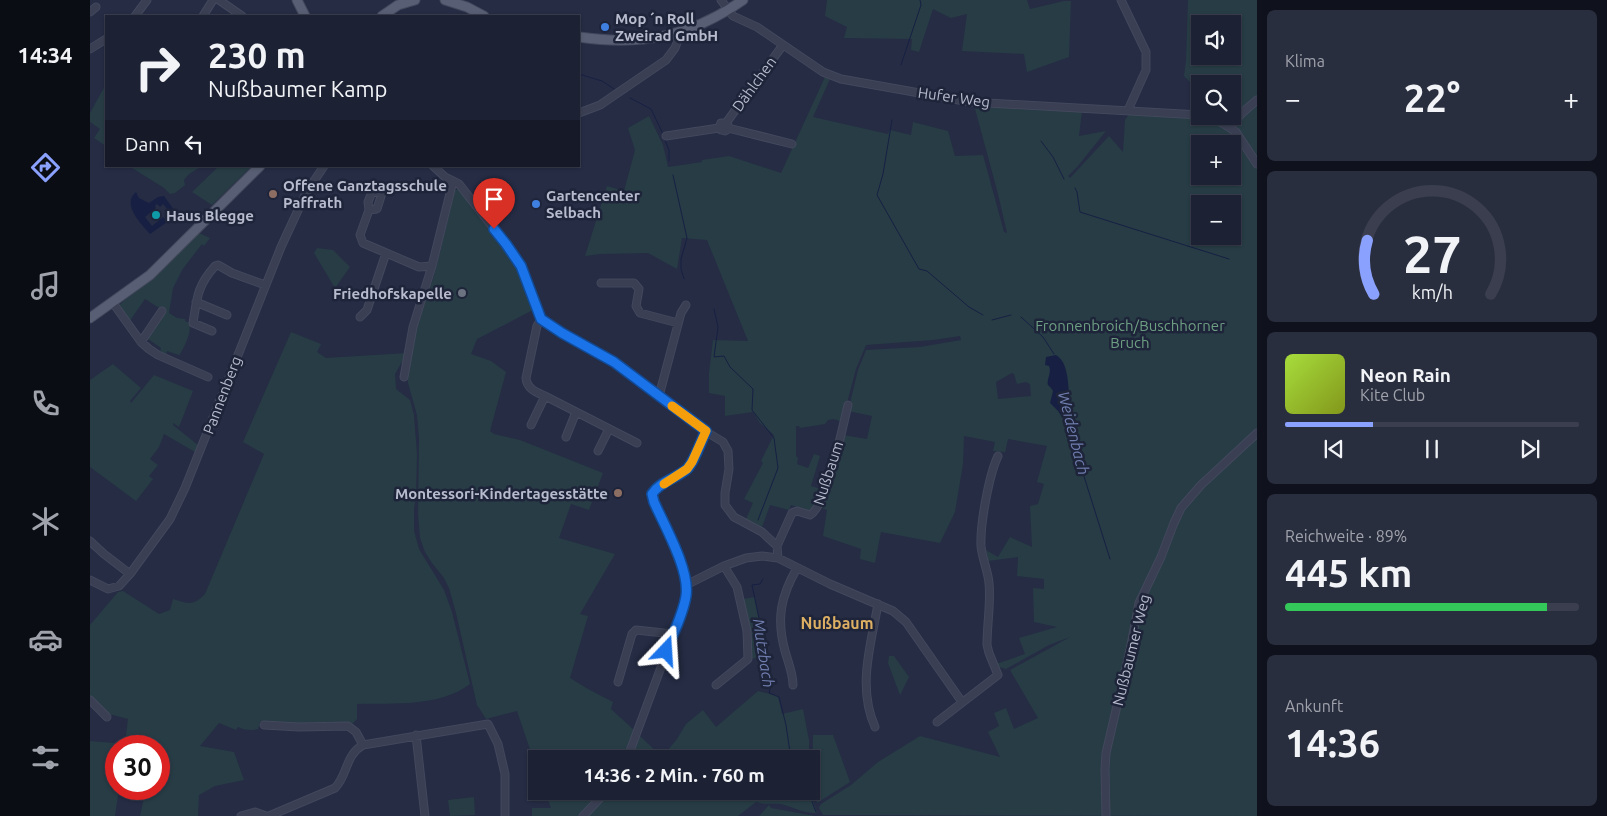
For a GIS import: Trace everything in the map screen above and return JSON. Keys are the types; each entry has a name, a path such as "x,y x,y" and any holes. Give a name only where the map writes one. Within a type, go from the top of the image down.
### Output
{"main road":[{"path":"298,0 304,15"},
{"path":"383,15 392,9 415,0"},
{"path":"446,0 462,5 482,15"},
{"path":"580,37 603,41 623,41 661,37 681,32 728,11 743,0"},
{"path":"90,318 150,275 259,167"}],"street":[{"path":"136,15 147,0"},
{"path":"204,15 213,0"},
{"path":"219,0 241,15"},
{"path":"721,0 728,11"},
{"path":"1121,0 1146,52 1146,70 1128,110"},
{"name":"Hufer Weg","path":"728,11 737,19 756,27 823,72 841,79 970,102 1191,114"},
{"path":"580,113 600,106 666,60 675,48 681,32"},
{"path":"90,49 105,40"},
{"name":"Dählchen","path":"727,125 783,45"},
{"path":"1230,127 1257,100"},
{"name":"Dählchen","path":"666,136 719,128 722,122 792,144"},
{"path":"1226,125 1236,132 1257,164"},
{"name":"Pannenberg","path":"90,580 108,589 119,586 158,537 178,504 265,285 297,211 306,193 323,167"},
{"path":"434,167 459,184 514,256 524,273 541,319 558,331 614,362 723,442 728,451 729,474 724,498 727,509 734,516 762,532 777,546 778,558"},
{"path":"404,377 412,326 432,266 453,181"},
{"path":"368,210 360,238 362,243 419,267 432,266"},
{"path":"360,317 366,310 386,253"},
{"path":"212,331 193,323 197,294 204,280 215,266 218,265 232,274 265,285"},
{"path":"601,283 634,282 639,289 636,306 640,313 678,323"},
{"path":"196,302 227,315"},
{"path":"113,303 141,342 158,355 208,377"},
{"path":"659,396 680,314 686,305"},
{"path":"141,342 162,311"},
{"path":"541,319 537,326 526,384 544,396 637,443"},
{"path":"531,425 544,396"},
{"name":"Nußbaum","path":"777,546 792,513 797,511 810,514 817,508 828,480 848,404"},
{"path":"566,437 576,412"},
{"path":"598,451 609,429"},
{"path":"630,750 683,608 686,595 683,571 652,494 658,487 687,469 706,431"},
{"name":"Nußbaumer Weg","path":"1106,816 1106,753 1139,603 1161,557 1181,508 1201,485 1257,433"},
{"path":"936,722 998,675 987,645 989,583 981,546 981,534 989,486 994,464 998,456"},
{"path":"90,541 130,574"},
{"path":"686,585 724,566 746,558 762,556 778,558 845,591 893,611 906,622 962,702"},
{"path":"716,685 748,659 748,631 737,587 724,566"},
{"path":"793,684 793,676 783,644 781,607 787,585 797,568"},
{"path":"874,727 866,702 866,672 878,604"},
{"path":"618,682 632,634 636,630 672,634"},
{"path":"90,700 107,717"},
{"path":"242,816 255,812 267,816 335,788 342,780 351,755 363,746 416,735 488,724 498,744 505,774 505,816"},
{"path":"264,725 299,727 348,726 356,732 363,746"},
{"path":"416,735 425,816"},
{"path":"583,816 598,800"}],"green space":[{"path":"827,0 1027,0 1030,9 1071,1 1069,57 1027,72 1024,54 962,51 967,14 951,18 933,9 919,52 911,50 912,39 844,38 847,27 825,16"},
{"path":"1188,0 1257,0 1257,99 1241,112 1241,75 1191,75 1191,83 1184,76"},
{"name":"Fronnenbroich/Buschhorner Bruch","path":"825,77 830,79 813,117 888,134 890,130 911,135 913,122 948,131 955,156 983,155 1004,232 1007,233 974,105 1082,111 1079,136 1106,131 1068,176 1070,178 1109,136 1123,152 1125,120 1129,114 1191,118 1191,125 1222,125 1235,135 1191,135 1191,185 1241,185 1241,142 1257,166 1257,816 823,815 819,808 821,804 851,785 878,762 920,736 1000,757 988,732 999,726 994,713 1006,708 1014,729 1038,718 1010,670 1070,637 1049,645 1006,669 996,664 1025,654 1019,638 1057,627 1034,622 1033,588 1044,589 1044,579 1017,576 1018,557 988,561 986,550 998,557 1010,537 1032,547 1030,506 1038,504 1044,484 1037,482 1047,446 1008,439 1005,453 993,451 995,442 964,436 963,464 955,512 940,543 881,532 875,563 860,559 861,549 823,536 827,510 819,507 843,435 867,439 872,416 848,411 858,370 866,350 920,347 961,340 960,336 866,345 856,369 842,422 834,419 828,420 825,424 800,428 796,426 797,464 808,468 814,454 820,456 811,486 824,490 811,511 791,505 789,510 770,505 761,530 746,519 753,503 744,499 763,463 761,461 774,435 760,423 753,412 725,416 725,396 709,393 709,373 713,340 748,341 707,240 682,238 677,269 648,253 585,256 607,186 624,191 635,150 628,128 649,116 663,145 668,167 729,156 781,173","holes":["1012,373 1017,384 1026,382 1030,384 1031,396 998,399 996,382"]},
{"path":"105,86 105,145 94,138 100,129 90,122 90,113"},
{"path":"1257,102 1257,161 1235,125 1241,125 1241,119"},
{"path":"131,167 200,167 189,174 184,180 185,185 175,193 170,194 164,188"},
{"path":"218,167 251,167 212,205 192,192"},
{"path":"460,189 513,261 522,277 533,310 477,339 471,354 491,361 506,372 490,431 494,434 520,440 603,473 589,510 571,504 559,538 615,554 580,614 588,616 570,678 613,702 611,709 634,730 626,750 530,750 517,711 486,719 477,705 449,588 425,552 420,538 418,513 419,438 417,415 408,383 407,370 414,336 434,276 455,190"},
{"path":"199,233 210,238 204,246 202,244 182,270 173,288 169,313 177,318 185,319 189,323 189,335 179,355 167,351 166,355 160,352 161,348 148,339 145,342 164,311 145,299 129,322 119,306"},
{"path":"317,248 333,250 350,267 335,288 314,253"},
{"path":"291,332 321,344 317,352 326,358 407,353 395,374 396,389 410,400 414,415 417,454 414,531 419,549 444,590 452,612 470,684 445,697 431,700 357,704 357,719 350,726 282,725 260,722 258,729 248,730 238,727 236,730 219,723 200,746 234,752 244,780 215,786 199,795 198,816 140,816 144,800 170,800 170,735 126,735 128,719 109,714 90,701 90,625 118,592 123,591 159,614 170,610 173,599 190,603 197,601 205,594 264,454 243,442"},
{"path":"113,364 141,388 130,401 131,403 154,375 193,391 179,427 173,423 173,425 198,445 195,452 164,434 159,447 150,459 158,465 149,476 153,479 136,501 90,467 90,380"},
{"path":"755,597 766,657 748,659 743,599"},
{"path":"889,656 894,656 909,677 900,695 888,663"},
{"path":"758,691 778,696 782,714 803,709 809,750 668,750 686,724 703,710 716,727"},
{"path":"813,735 833,735 850,782 817,803 816,800 820,800 820,750 813,750"},
{"path":"640,736 655,750 635,750"},
{"path":"90,741 105,742 105,800 117,800 115,816 90,816"},
{"path":"474,797 475,815 450,816 448,800"},
{"path":"548,800 813,800 817,813 781,804 756,802 738,816 532,816 532,808 551,808"},
{"path":"769,805 771,808 815,816 759,816"}],"water":[{"path":"136,192 139,198 149,203 158,197 164,196 174,210 173,218 150,234 131,208 132,197","holes":["157,204 160,207 163,204 169,211 165,214 167,217 165,219 163,217 152,226 145,217 156,208"]},
{"path":"1056,355 1063,362 1067,373 1069,394 1067,414 1062,417 1050,403 1053,391 1048,385 1049,366 1045,365 1046,357"}],"waterway":[{"name":"Weidenbach","path":"901,65 921,5 920,0"},
{"name":"Mutzbach","path":"580,74 602,81 614,89"},
{"name":"Mutzbach","path":"630,98 651,109 663,134"},
{"name":"Weidenbach","path":"892,120 883,174 877,195 919,269 927,271 969,307 983,315"},
{"name":"Mutzbach","path":"665,140 669,150 669,161"},
{"path":"1041,141 1053,157 1064,179"},
{"name":"Mutzbach","path":"673,175 687,238 681,259 684,279"},
{"path":"1075,188 1080,212 1229,259"},
{"name":"Mutzbach","path":"714,309 718,327 714,357 724,356 730,367 753,389 752,410 774,438 778,468 758,520"},
{"name":"Weidenbach","path":"992,320 1011,315"},
{"name":"Weidenbach","path":"1021,317 1043,337 1054,354"},
{"name":"Weidenbach","path":"1067,412 1071,435 1110,559"},
{"name":"Mutzbach","path":"763,579 760,584 752,585 772,681 769,693 779,697 790,750"},
{"name":"Mutzbach","path":"811,800 816,812"}],"slow traffic":[{"path":"664,484 687,469 706,431 672,406"}],"place":[{"name":"Mop ´n Roll Zweirad GmbH","path":"605,27"},
{"name":"Offene Ganztagsschule Paffrath","path":"273,194"},
{"name":"Gartencenter Selbach","path":"536,204"},
{"name":"Haus Blegge","path":"156,215"},
{"name":"Friedhofskapelle","path":"462,293"},
{"name":"Montessori-Kindertagesstätte","path":"618,493"}],"district":[{"name":"Nußbaum","path":"837,623"}],"route":[{"path":"494,229 521,266 541,319 614,362 706,431 687,469 658,487 652,494 683,571 686,585 683,608 666,651"}]}
